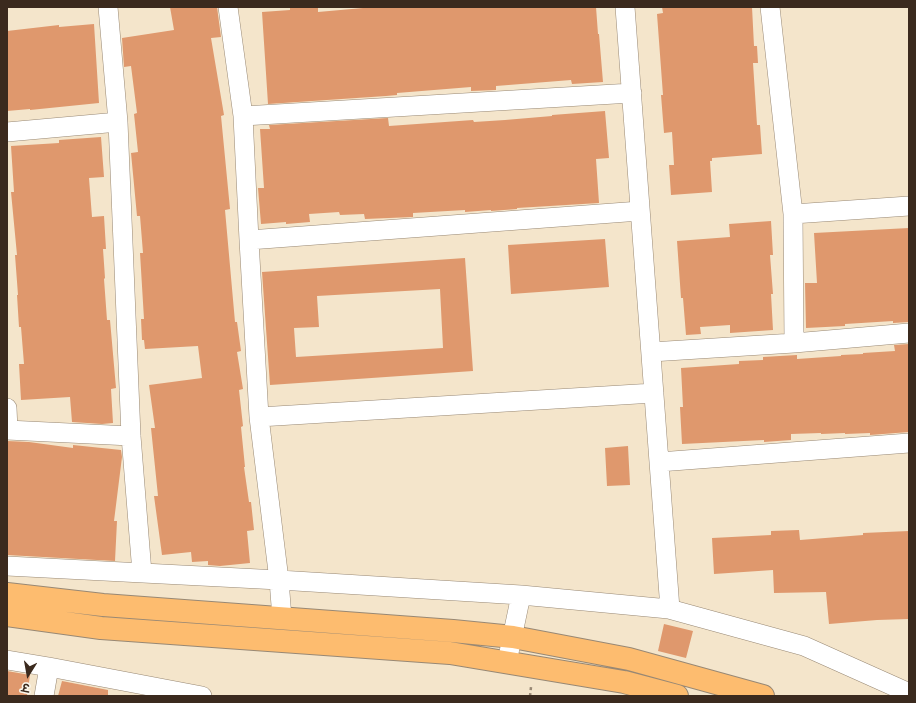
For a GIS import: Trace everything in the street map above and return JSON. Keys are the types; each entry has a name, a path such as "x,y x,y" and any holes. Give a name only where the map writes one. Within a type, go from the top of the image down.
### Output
{"main road":[{"path":"7,594 103,605 453,631 513,637 629,659 763,696"},
{"path":"7,615 101,628 450,653 624,682 677,696"}],"street":[{"path":"108,7 118,122 131,436 142,573"},
{"path":"228,7 243,116 259,417 279,580 282,618"},
{"path":"625,7 670,609"},
{"path":"770,7 793,214 794,343"},
{"path":"243,116 632,93"},
{"path":"7,132 118,122"},
{"path":"793,214 909,206"},
{"path":"249,240 640,211"},
{"path":"651,352 794,343 909,333"},
{"path":"259,417 654,393"},
{"path":"7,408 8,430 131,436"},
{"path":"659,462 909,443"},
{"path":"7,566 279,580 521,595 670,609 804,646 909,693"},
{"path":"507,662 521,595"},
{"path":"7,660 202,696"},
{"path":"44,696 49,667"}],"building":[{"path":"170,7 217,7 221,37 211,38 224,115 221,116 230,209 225,210 235,322 237,322 241,351 237,352 243,389 239,390 243,426 241,427 244,467 249,502 251,502 254,530 247,531 250,563 220,566 208,565 208,561 192,562 191,552 162,555 154,496 158,496 151,428 155,428 149,385 202,378 198,346 145,349 144,340 142,340 141,319 144,319 140,253 143,253 140,216 137,216 131,153 138,152 134,114 137,113 131,66 124,67 122,38 174,30"},
{"path":"290,7 318,7 318,12 363,7 596,7 603,82 572,84 571,80 496,86 496,90 471,91 471,87 397,93 397,95 386,96 268,104 262,12 290,10"},
{"path":"662,7 752,7 754,46 757,46 758,63 753,63 757,125 760,125 762,154 712,158 712,161 710,161 712,192 671,195 669,165 674,165 672,132 664,133 661,95 663,95 657,14 663,13"},
{"path":"94,24 99,103 7,111 7,31 59,25 59,27"},
{"path":"605,111 609,158 596,159 599,203 491,211 465,212 465,210 413,213 413,217 365,219 364,214 340,215 339,212 309,214 310,222 261,224 258,188 264,188 260,129 270,129 269,125 388,118 389,126 473,120 474,122 505,120"},
{"path":"101,137 104,177 89,178 92,217 104,216 106,249 103,249 104,279 107,320 110,320 116,388 111,389 113,423 102,424 72,422 70,397 21,400 19,364 24,364 21,327 19,327 15,255 17,255 11,192 14,192 11,146 59,143 59,140"},
{"path":"771,221 773,255 770,255 773,294 771,294 773,330 730,333 730,325 700,327 701,334 686,335 683,298 681,298 677,241 730,237 729,224"},
{"path":"909,228 909,322 893,323 893,321 806,328 805,283 817,283 814,233"},
{"path":"605,239 609,287 511,294 508,245"},
{"path":"465,258 473,371 270,385 262,272","holes":["440,289 443,348 296,357 294,328 319,327 317,296"]},
{"path":"909,344 909,432 870,435 870,433 791,434 791,440 682,444 680,407 683,407 681,368 739,364 739,361 763,360 763,357 797,355 797,359 895,351 894,345"},
{"path":"7,441 29,442 73,448 73,445 121,450 122,457 114,521 117,521 115,561 7,555"},
{"path":"628,446 630,485 607,486 605,448"},
{"path":"799,530 800,540 863,535 863,533 909,531 909,619 829,624 826,592 774,593 773,570 714,574 712,538 771,535 771,531"},
{"path":"664,624 693,631 686,658 658,651"},
{"path":"7,671 30,675 27,696 7,696"},
{"path":"62,681 108,690 108,696 58,696"}]}
